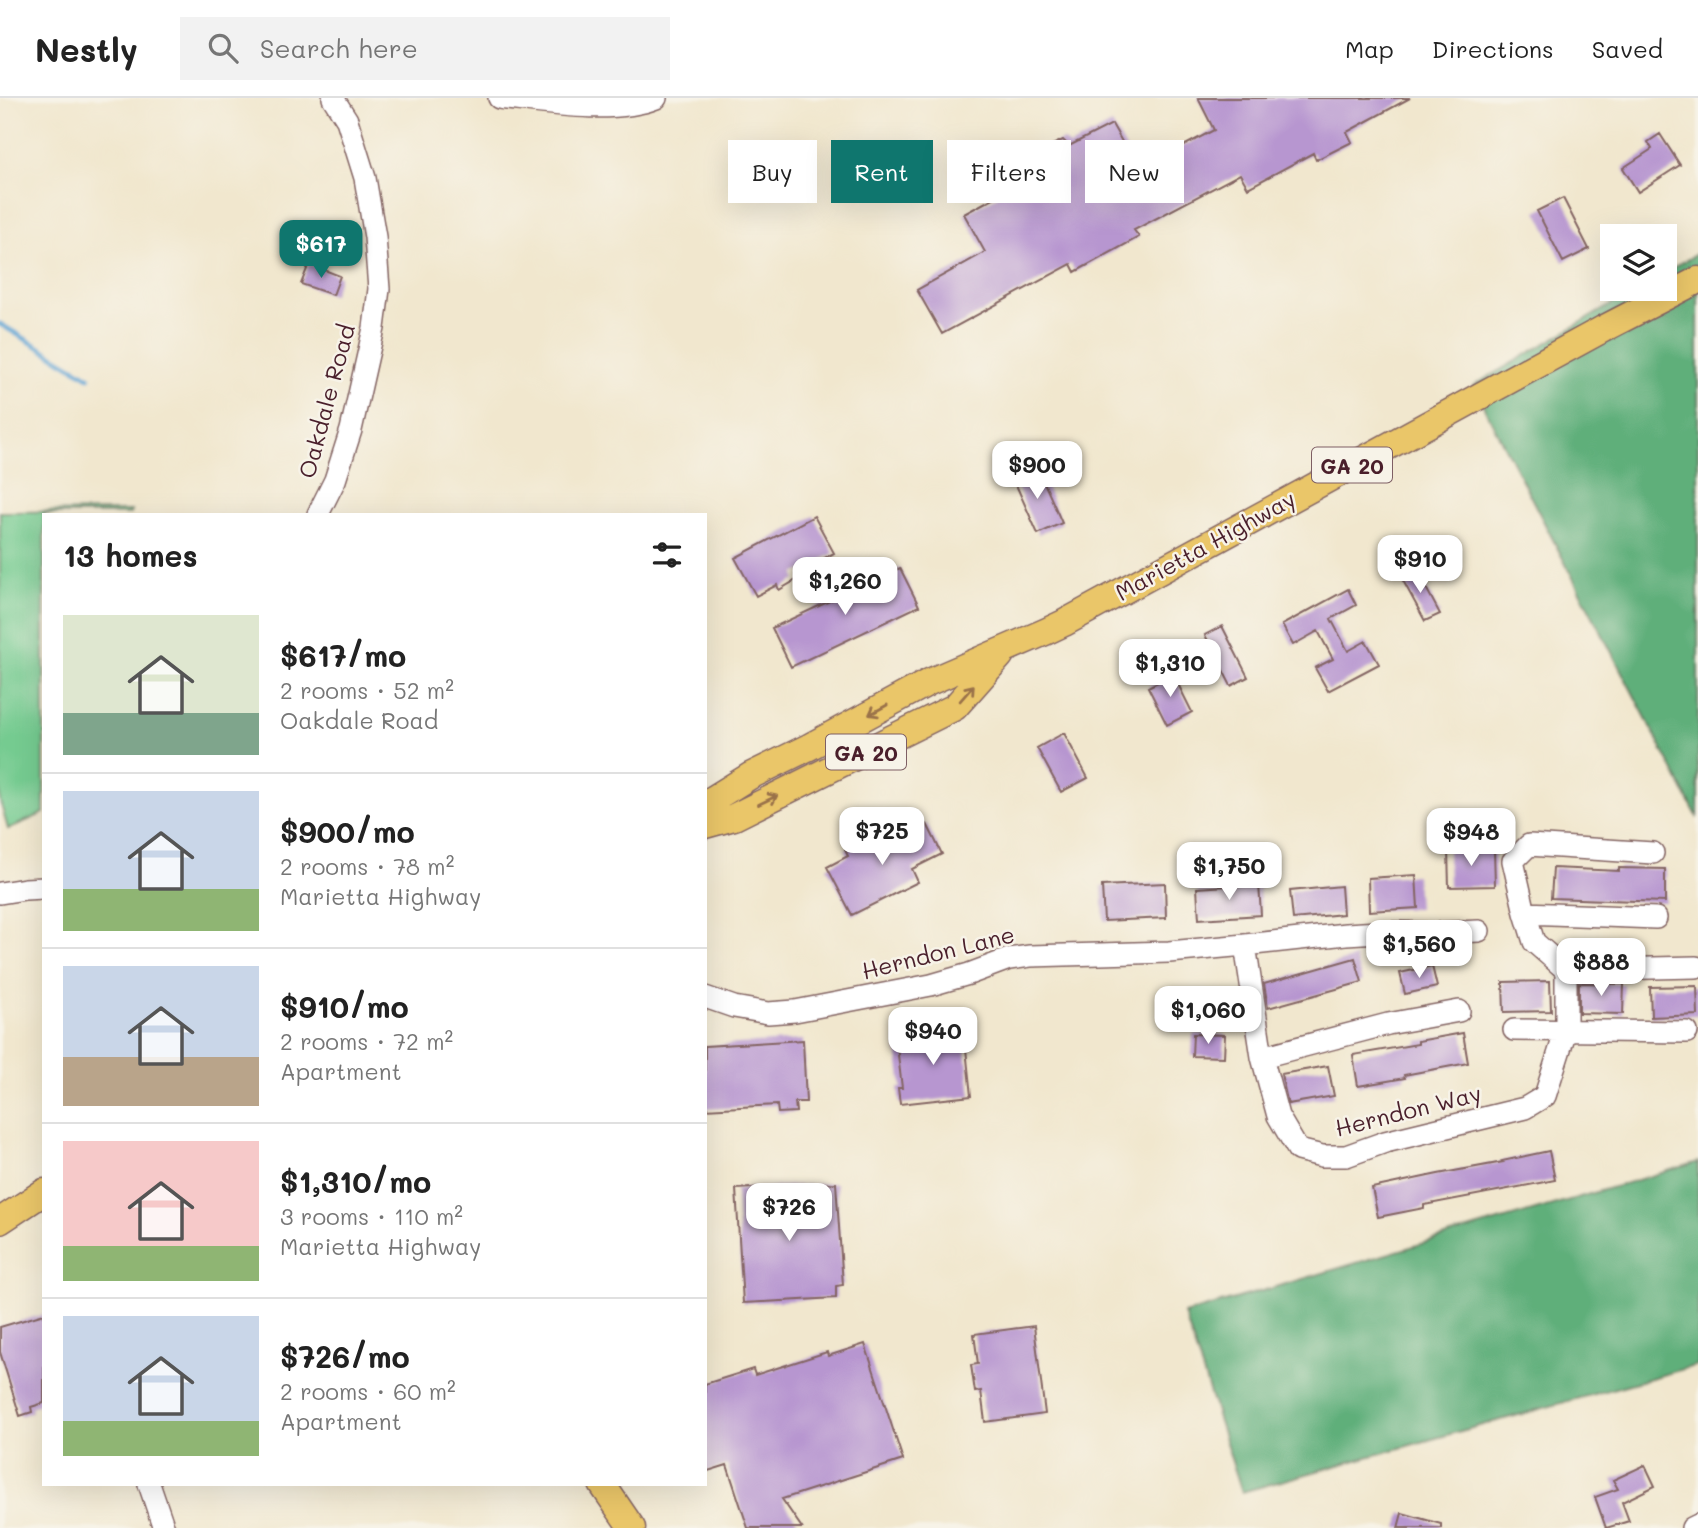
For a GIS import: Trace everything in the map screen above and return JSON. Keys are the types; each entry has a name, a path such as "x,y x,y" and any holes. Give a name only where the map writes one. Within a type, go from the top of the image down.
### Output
{"main road":[{"name":"Marietta Highway","path":"707,803 750,776 929,682 1054,628 1698,279"},
{"name":"Marietta Highway","path":"707,824 734,817 955,707 1006,649"},
{"name":"Marietta Highway","path":"707,813 750,776"},
{"path":"0,1221 42,1193"},
{"path":"603,1486 632,1528"}],"street":[{"name":"Oakdale Road","path":"318,513 335,480 351,430 374,328 379,289 375,237 365,178 347,120 332,98"},
{"path":"499,98 570,106 628,106 656,98"},
{"path":"1653,853 1529,845 1513,861 1534,942 1566,970 1696,967"},
{"path":"0,893 42,888"},
{"path":"1525,913 1656,918"},
{"name":"Herndon Lane","path":"707,998 734,1007 768,1013 795,1011 931,985 1009,959 1030,956 1169,952 1379,932 1479,931"},
{"name":"Herndon Way","path":"1245,945 1262,1056 1278,1116 1298,1150 1322,1156 1346,1156 1385,1142 1525,1108 1545,1096 1566,1031"},
{"path":"1566,970 1566,1031"},
{"path":"1262,1056 1388,1024 1459,1011"},
{"path":"1514,1030 1688,1032"},
{"path":"150,1486 164,1528"},
{"path":"1692,1528 1698,1525"}],"green space":[{"path":"1698,253 1698,818 1473,386 1618,301 1677,301 1677,265"},
{"path":"131,511 42,513 42,814 8,829 0,801 0,512"},
{"path":"1698,1162 1698,1365 1242,1492 1184,1314"}],"building":[{"path":"1198,98 1410,98 1347,132 1352,142 1316,160 1313,153 1248,188 1240,174 1134,230 1139,237 1075,272 1071,264 942,334 917,290 985,252 964,214 984,203 1071,203 1071,145 1112,124 1121,140 1085,140 1085,203 1184,203 1184,146 1214,130"},
{"path":"1660,134 1680,165 1638,192 1623,168 1652,149 1648,142"},
{"path":"1563,198 1589,249 1563,262 1537,211"},
{"path":"309,264 340,276 333,295 301,284"},
{"path":"1029,468 1036,483 1043,480 1062,523 1038,534 1012,476"},
{"path":"814,516 834,553 795,574 796,580 779,590 777,585 756,596 735,558"},
{"path":"900,568 919,606 791,667 772,628"},
{"path":"1416,569 1440,614 1425,621 1401,577"},
{"path":"1348,589 1356,605 1331,619 1348,651 1366,641 1379,664 1328,691 1315,668 1333,659 1318,631 1293,645 1282,625"},
{"path":"1222,626 1248,677 1231,686 1205,635"},
{"path":"1173,674 1192,712 1167,725 1148,687"},
{"path":"1064,733 1088,778 1061,792 1037,748"},
{"path":"927,824 942,854 912,869 918,882 852,915 827,867 848,856 845,850 865,840 867,844 890,832 894,840"},
{"path":"1494,849 1495,886 1449,887 1448,850"},
{"path":"1553,868 1619,871 1619,868 1665,869 1665,902 1551,898"},
{"path":"1416,875 1418,908 1369,911 1368,878"},
{"path":"1165,883 1166,918 1104,921 1102,886"},
{"path":"1259,884 1261,915 1199,919 1197,888"},
{"path":"1341,886 1343,914 1293,919 1290,891"},
{"path":"1355,958 1362,982 1268,1008 1264,984"},
{"path":"1432,966 1437,987 1405,994 1400,973"},
{"path":"1550,981 1551,1011 1504,1012 1503,982"},
{"path":"1579,983 1624,984 1623,1014 1579,1013"},
{"path":"1697,986 1698,1015 1651,1017 1650,987"},
{"path":"964,1030 971,1096 900,1104 898,1088 902,1088 896,1038"},
{"path":"1463,1033 1468,1063 1358,1086 1353,1055"},
{"path":"1193,1034 1225,1035 1224,1057 1192,1056"},
{"path":"803,1040 806,1102 795,1102 796,1112 778,1113 777,1105 707,1109 707,1046"},
{"path":"1328,1066 1334,1096 1288,1104 1281,1074"},
{"path":"1549,1151 1555,1180 1424,1205 1424,1208 1378,1217 1372,1188"},
{"path":"836,1183 843,1285 836,1286 836,1298 743,1303 736,1189"},
{"path":"42,1315 42,1404 31,1407 32,1412 20,1416 0,1352 0,1327"},
{"path":"1034,1326 1045,1414 985,1422 981,1391 975,1392 971,1365 978,1364 974,1334"},
{"path":"865,1344 903,1460 782,1499 802,1528 748,1528 727,1465 707,1471 707,1383 753,1369 755,1375 827,1352 828,1356"},
{"path":"1645,1465 1655,1486 1622,1502 1629,1521 1606,1528 1595,1497 1618,1489 1613,1480"},
{"path":"1402,1513 1441,1524 1441,1528 1398,1528"}],"waterway":[{"path":"0,324 89,377"}]}
